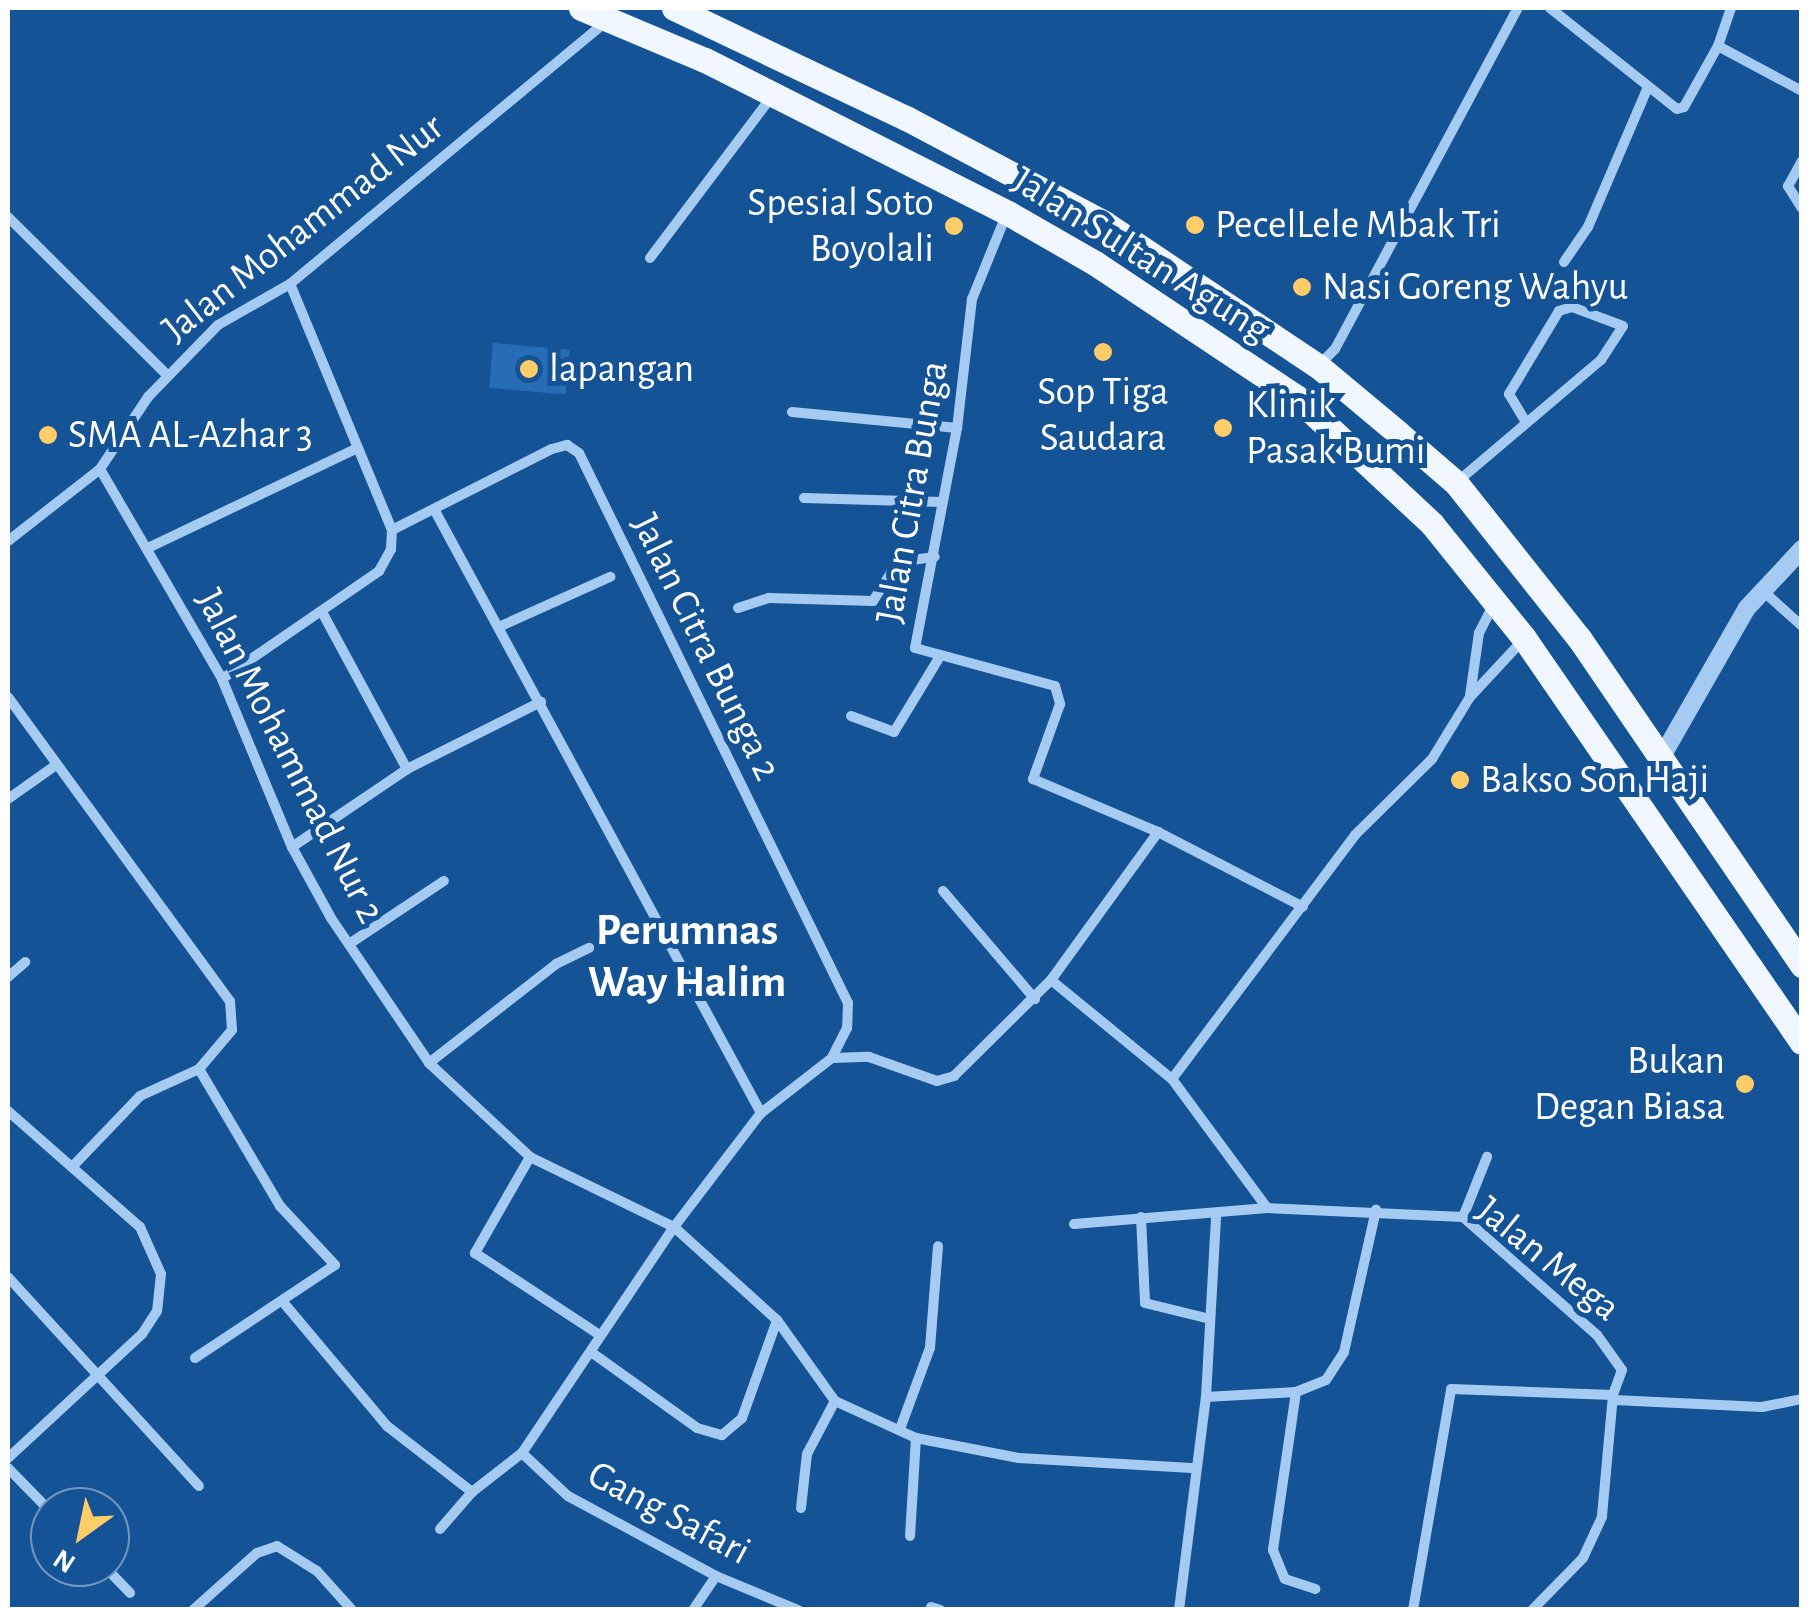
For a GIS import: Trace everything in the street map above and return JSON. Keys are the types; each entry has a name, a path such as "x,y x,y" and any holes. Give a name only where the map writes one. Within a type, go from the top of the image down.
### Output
{"main road":[{"name":"Jalan Sultan Agung","path":"581,8 774,94 1008,213 1095,262 1296,397 1432,524 1495,600 1545,665 1802,1042"},
{"name":"Jalan Sultan Agung","path":"674,8 906,118 1104,223 1318,366 1456,482 1580,638 1802,965"},
{"path":"1545,665 1580,638"}],"street":[{"path":"1318,366 1335,350 1404,211 1518,8"},
{"path":"1550,8 1668,105 1684,107 1718,46 1731,8"},
{"name":"Jalan Mohammad Nur","path":"8,541 100,470 167,375 218,326 290,284 610,18"},
{"path":"1718,46 1802,91"},
{"path":"1564,262 1588,227 1648,87"},
{"path":"650,258 774,94"},
{"path":"1802,161 1788,186 1802,208"},
{"name":"Jalan Citra Bunga","path":"1008,213 972,299 936,557 913,637 922,654 1055,686 1060,704 1033,779 1158,832"},
{"path":"8,217 167,375"},
{"path":"222,680 379,571 392,530 290,284"},
{"path":"1456,482 1524,420 1601,360 1624,326 1572,308 1559,310 1510,394 1524,420"},
{"path":"792,412 957,428"},
{"name":"Jalan Citra Bunga 2","path":"392,530 552,449 567,445 580,453 848,1003 847,1028 832,1058"},
{"path":"150,547 358,448"},
{"name":"Jalan Mohammad Nur 2","path":"100,470 150,547 222,680 292,847 348,944 429,1063 530,1158 674,1227 778,1320 836,1402"},
{"path":"804,498 942,502"},
{"path":"434,508 761,1113"},
{"path":"1661,758 1762,590 1802,550"},
{"path":"738,608 768,598 873,601 898,562 936,557"},
{"path":"501,626 610,577"},
{"path":"1762,590 1802,626"},
{"path":"1470,697 1478,633 1495,600"},
{"path":"322,612 407,769"},
{"path":"1172,1079 1354,834 1432,759 1470,697 1524,638"},
{"path":"851,716 894,732 939,658"},
{"path":"8,696 230,1001 232,1030 200,1070 140,1096 72,1167"},
{"path":"292,847 407,769 542,702"},
{"path":"8,799 56,766"},
{"path":"440,1529 472,1492 522,1453 674,1227 761,1113 832,1058 869,1057 946,1080 984,1052 1034,999 1158,832 1303,907"},
{"path":"348,944 444,882"},
{"path":"943,891 973,918 1034,999"},
{"path":"429,1063 556,964 589,948"},
{"path":"8,977 25,962"},
{"path":"1050,980 1172,1079 1268,1208"},
{"path":"194,1358 335,1265 280,1206 200,1070"},
{"path":"8,1111 151,1241 162,1274 152,1318 101,1377 8,1458"},
{"path":"1463,1217 1486,1157"},
{"path":"530,1158 476,1253 600,1335"},
{"name":"Jalan Mega","path":"1074,1224 1141,1217 1216,1217 1268,1208 1463,1217 1617,1356 1622,1370 1613,1398 1602,1517 1583,1558 1532,1610"},
{"path":"1206,1397 1296,1392 1326,1380 1338,1366 1376,1210"},
{"path":"1141,1217 1145,1303 1210,1319"},
{"path":"1179,1610 1192,1468 1206,1397 1216,1217"},
{"path":"900,1429 930,1348 938,1246"},
{"path":"8,1277 199,1486"},
{"path":"283,1302 386,1426 472,1492"},
{"path":"591,1352 698,1428 722,1434 742,1418 778,1320"},
{"path":"1414,1610 1445,1398 1452,1388 1762,1407 1802,1399"},
{"path":"1296,1392 1274,1550 1285,1578 1315,1588"},
{"path":"801,1508 808,1454 836,1402 916,1438 1020,1458 1192,1468"},
{"path":"910,1536 916,1438"},
{"name":"Gang Safari","path":"522,1453 568,1496 716,1576 798,1610"},
{"path":"8,1468 30,1491"},
{"path":"194,1610 257,1553 277,1546 317,1571 352,1610"},
{"path":"693,1610 716,1576"},
{"path":"124,1587 130,1593"}],"shaded area":[{"name":"lapangan","path":"493,343 570,350 566,395 489,388"}],"place":[{"name":"PecelLele Mbak Tri","path":"1195,225"},
{"name":"Spesial Soto Boyolali","path":"954,226"},
{"name":"Nasi Goreng Wahyu","path":"1302,287"},
{"name":"Sop Tiga Saudara","path":"1103,352"},
{"name":"lapangan","path":"529,369"},
{"name":"Klinik Pasak Bumi","path":"1223,428"},
{"name":"SMA AL-Azhar 3","path":"48,435"},
{"name":"Bakso Son Haji","path":"1460,780"},
{"name":"Bukan Degan Biasa","path":"1745,1084"}],"district":[{"name":"Perumnas Way Halim","path":"687,957"}]}
